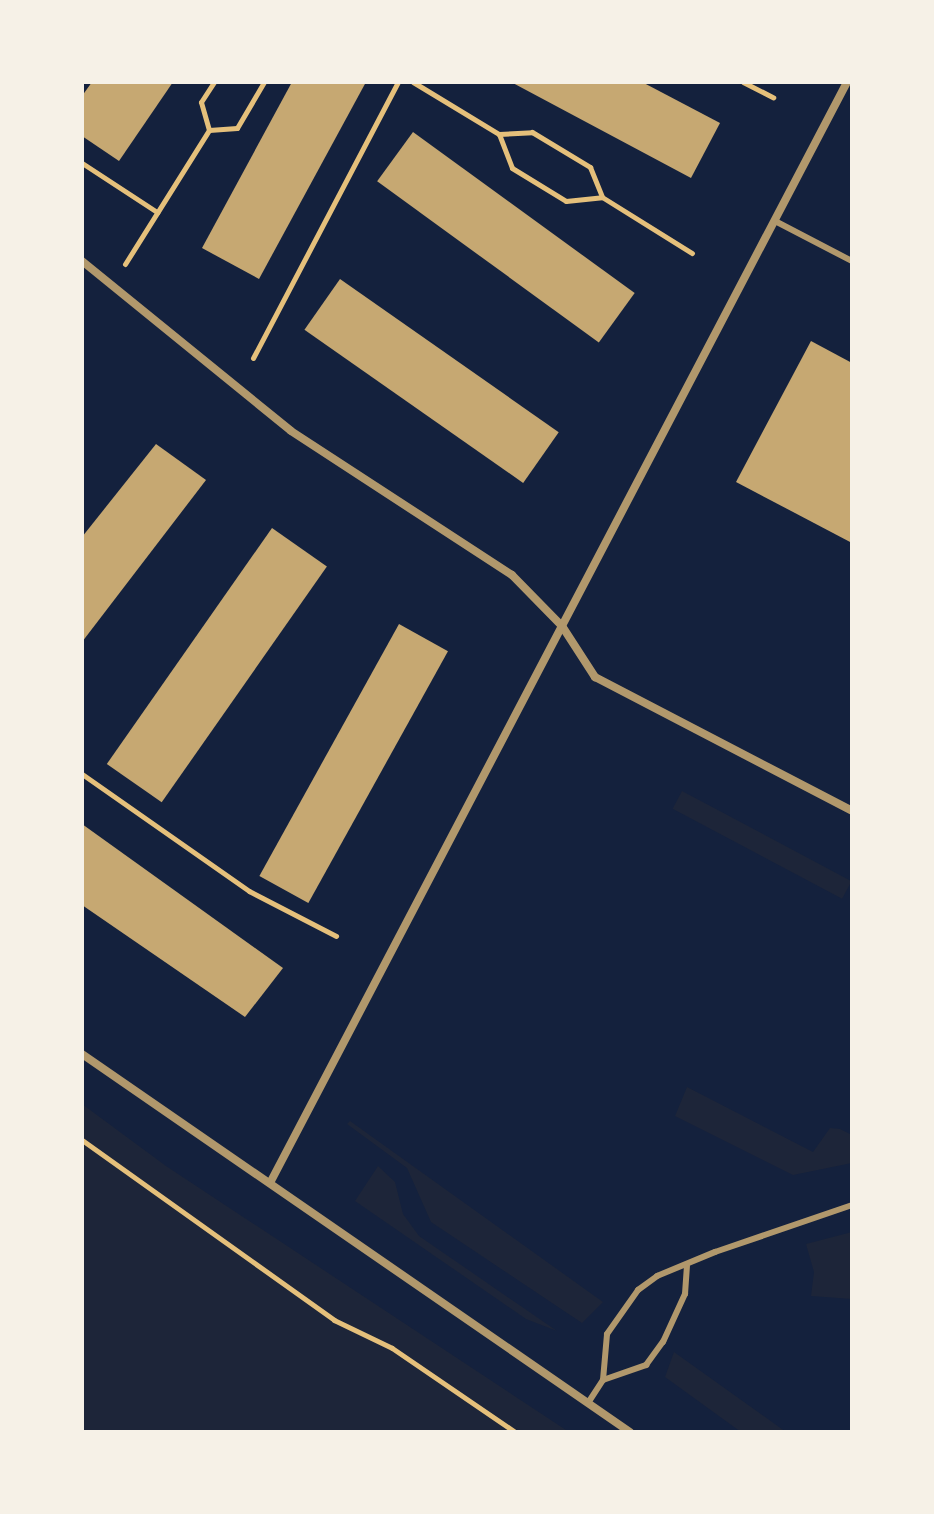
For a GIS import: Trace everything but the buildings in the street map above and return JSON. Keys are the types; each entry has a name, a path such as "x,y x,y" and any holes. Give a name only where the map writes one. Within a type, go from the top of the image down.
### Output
{"street":[{"path":"270,1183 847,82"},
{"path":"82,261 291,431 512,575 562,626 595,677 852,811"},
{"path":"82,1054 630,1432"}],"lane":[{"path":"775,221 852,261"},
{"path":"588,1403 603,1380 607,1334 638,1290 657,1276 852,1205"},
{"path":"603,1380 646,1365 663,1342 685,1294 687,1266"}],"path":[{"path":"111,286 209,130 201,102 214,82"},
{"path":"209,130 237,128 264,82"},
{"path":"253,358 398,82"},
{"path":"413,82 499,134 532,132 590,167 602,197 692,253"},
{"path":"743,82 773,97"},
{"path":"499,134 512,168 566,201 602,197"},
{"path":"82,163 157,212"},
{"path":"82,774 249,891 336,936"},
{"path":"82,1140 334,1320 392,1348 515,1432"}],"shaded area":[{"path":"682,791 852,881 842,899 673,809"},
{"path":"687,1087 813,1152 830,1128 840,1129 852,1135 852,1163 793,1175 675,1116"},
{"path":"82,1104 166,1166 569,1432 82,1432"},
{"path":"350,1121 603,1302 582,1323 431,1222 407,1168 347,1124"},
{"path":"378,1166 395,1182 403,1214 419,1236 557,1331 526,1319 355,1201"},
{"path":"852,1232 852,1299 811,1296 814,1272 806,1244"},
{"path":"674,1352 786,1432 741,1432 665,1377"}]}
